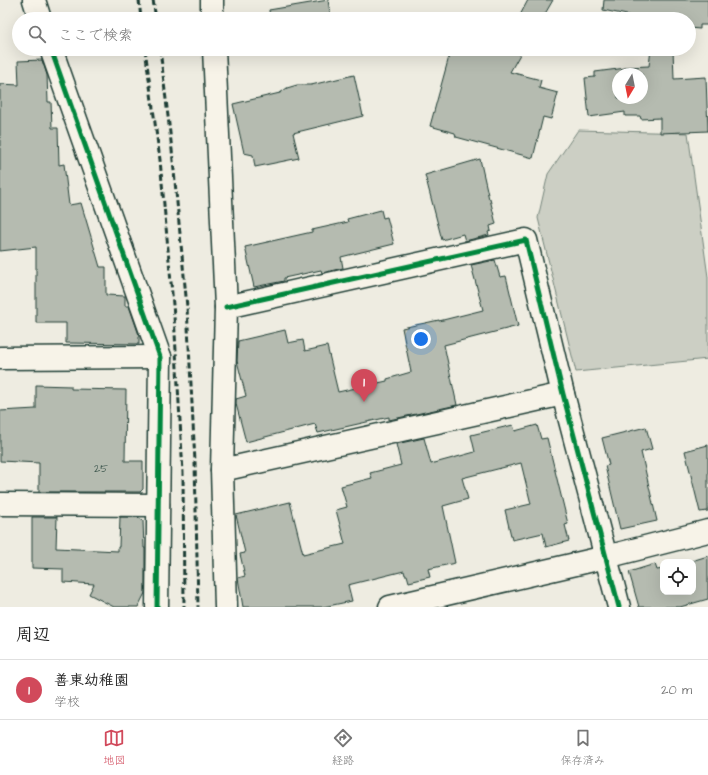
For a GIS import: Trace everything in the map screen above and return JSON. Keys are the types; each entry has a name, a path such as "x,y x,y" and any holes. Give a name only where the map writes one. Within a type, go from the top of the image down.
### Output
{"street":[{"path":"34,0 38,12"},
{"path":"212,0 212,12"},
{"path":"53,56 160,357 157,607"},
{"path":"214,56 226,307 222,470 226,607"},
{"path":"226,307 526,240 563,394 619,607"},
{"path":"0,358 160,357"},
{"path":"222,470 563,394"},
{"path":"0,504 158,505"},
{"path":"390,607 606,557 708,531"}],"shaded area":[{"path":"578,130 688,133 708,277 708,359 576,372 538,218 548,174"}],"building":[{"path":"328,0 330,12 269,12 269,10"},
{"path":"528,0 553,0 546,12 522,12"},
{"path":"604,0 708,0 708,25 700,25 700,29 696,29 696,12 613,12 603,10"},
{"path":"449,56 519,56 510,72 541,80 539,88 558,93 551,119 543,117 533,158 456,137 455,133 430,126"},
{"path":"650,56 673,56 674,79 706,77 708,131 660,133 660,118 641,119 640,116 625,116 625,112 589,117 585,78 595,77 595,72 612,70 612,104 648,104 648,68 626,68 649,66"},
{"path":"42,60 47,75 48,102 51,102 52,128 58,128 59,165 64,164 69,205 81,203 100,267 106,267 106,295 125,296 125,306 129,306 139,335 139,344 66,343 66,323 36,323 36,247 0,251 0,84 19,85 18,61"},
{"path":"354,75 363,116 293,133 299,158 255,167 253,155 244,153 233,104 280,93 287,88 297,85 311,85"},
{"path":"480,159 496,224 490,226 491,231 488,232 489,235 465,241 463,234 442,240 425,175"},
{"path":"381,210 383,218 387,217 394,244 341,257 343,268 322,273 321,270 284,278 284,281 254,287 245,247 312,232 312,230 348,222 347,219"},
{"path":"495,260 500,277 506,276 518,326 444,345 457,405 389,420 389,417 318,433 315,424 246,442 236,404 236,399 246,396 237,361 238,341 285,330 288,343 303,340 305,351 327,346 338,392 387,381 387,379 411,372 402,328 483,310 471,265"},
{"path":"36,385 71,386 71,389 126,390 125,461 143,461 143,489 140,492 39,492 39,463 0,461 0,411 36,409"},
{"path":"513,425 515,431 537,425 541,439 547,438 568,524 565,525 569,541 546,547 543,533 512,540 505,510 531,504 521,463 462,478 468,499 443,506 455,563 428,569 430,577 409,582 404,571 348,585 352,601 323,607 243,607 238,578 245,576 240,554 245,553 236,515 290,502 303,554 345,544 336,510 347,507 341,486 372,478 370,473 401,465 396,444 424,438 431,464 475,452 471,435"},
{"path":"646,427 652,449 641,452 657,521 620,529 605,466 609,465 602,438"},
{"path":"708,445 708,511 700,512 685,451"},
{"path":"32,517 57,517 56,548 118,551 120,517 138,517 143,521 145,548 145,593 138,607 114,607 89,594 94,584 63,582 63,569 32,568"},
{"path":"708,556 708,599 680,607 639,607 629,572 655,564 657,570 660,570 660,595 696,595 696,560"}],"railway":[{"path":"139,0 140,12"},
{"path":"153,0 155,12"},
{"path":"146,56 160,160 174,316 183,473 184,607"},
{"path":"161,56 172,150 187,307 195,462 198,607"}],"cycle path":[{"path":"53,56 160,357 157,607"},
{"path":"226,307 526,240 563,394 619,607"}],"place":[{"name":"善東幼稚園","path":"364,402"}]}
